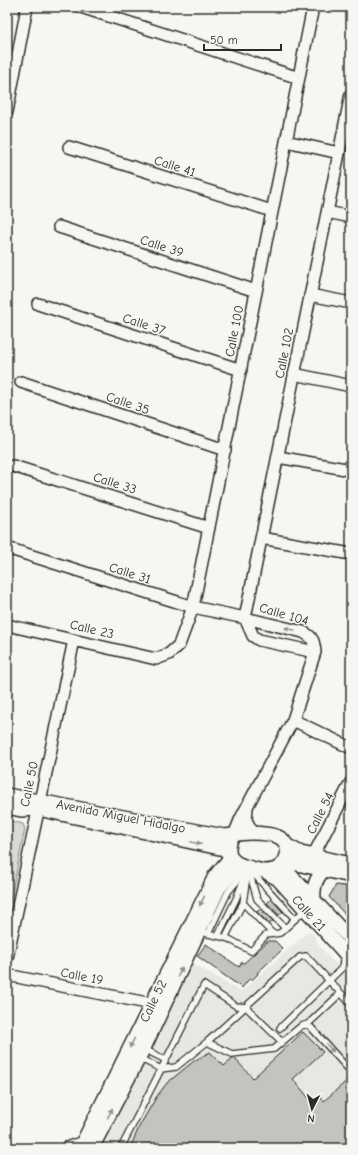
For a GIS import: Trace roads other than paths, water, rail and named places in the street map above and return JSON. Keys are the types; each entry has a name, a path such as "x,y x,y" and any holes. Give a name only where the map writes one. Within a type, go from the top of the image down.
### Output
{"street":[{"path":"7,112 11,68 27,7"},
{"path":"81,7 299,78"},
{"name":"Calle 100","path":"169,654 179,644 193,608 313,7"},
{"name":"Calle 102","path":"245,618 339,153 349,117 351,94"},
{"path":"286,141 339,153"},
{"name":"Calle 41","path":"70,147 272,212"},
{"path":"327,212 351,217"},
{"name":"Calle 39","path":"59,227 256,291"},
{"path":"310,295 351,303"},
{"name":"Calle 37","path":"38,304 241,370"},
{"path":"294,374 351,386"},
{"name":"Calle 35","path":"22,382 225,450"},
{"path":"278,456 351,470"},
{"name":"Calle 33","path":"12,466 209,528"},
{"path":"261,538 351,554"},
{"name":"Calle 31","path":"7,548 193,608 245,618"},
{"name":"Calle 104","path":"245,618 310,635 314,643 315,652 259,640 253,636 245,618"},
{"name":"Calle 23","path":"7,625 156,659 169,654"},
{"name":"Calle 50","path":"7,958 74,640"},
{"path":"234,835 253,833 277,836 283,840 288,854 284,862 272,871 263,871 246,867 230,856 230,842 237,825 293,720 315,652"},
{"path":"293,720 351,748"},
{"name":"Calle 54","path":"313,856 351,782"},
{"name":"Avenida Miguel Hidalgo","path":"7,795 39,805 224,849 230,856"},
{"name":"Avenida Miguel Hidalgo","path":"7,807 21,810 39,805 220,835 234,835"},
{"path":"247,808 246,820 253,833"},
{"path":"286,845 301,853 351,864"},
{"name":"Calle 52","path":"85,1146 152,1004 199,930 215,876 230,856"},
{"path":"284,862 351,876"},
{"name":"Calle 21","path":"284,862 310,905 348,956"},
{"name":"Calle 52","path":"85,1146 137,1062 219,888 236,869 246,867"},
{"path":"310,905 316,881 324,870"},
{"name":"Calle 21","path":"263,871 277,878 351,940"},
{"name":"Calle 19","path":"7,975 152,1004"},
{"path":"66,1148 85,1146"}],"lane":[{"path":"225,938 243,904 246,867"},
{"path":"246,867 295,920"},
{"path":"246,867 257,899 285,928"},
{"path":"218,936 236,899 246,867"},
{"path":"243,904 273,934"},
{"path":"199,930 225,938 251,951 266,935 280,933 310,905"},
{"path":"137,1062 143,1060 161,1069 176,1067 208,1042 300,957 306,956 351,1004"},
{"path":"280,1028 342,968 348,956"},
{"path":"121,1148 204,986 236,1006 246,1007 282,1042"},
{"path":"208,1042 232,1054 274,1049 301,1026 308,1024 341,993"},
{"path":"308,1024 351,1072"},
{"path":"145,1046 148,1051 166,1060"}]}
